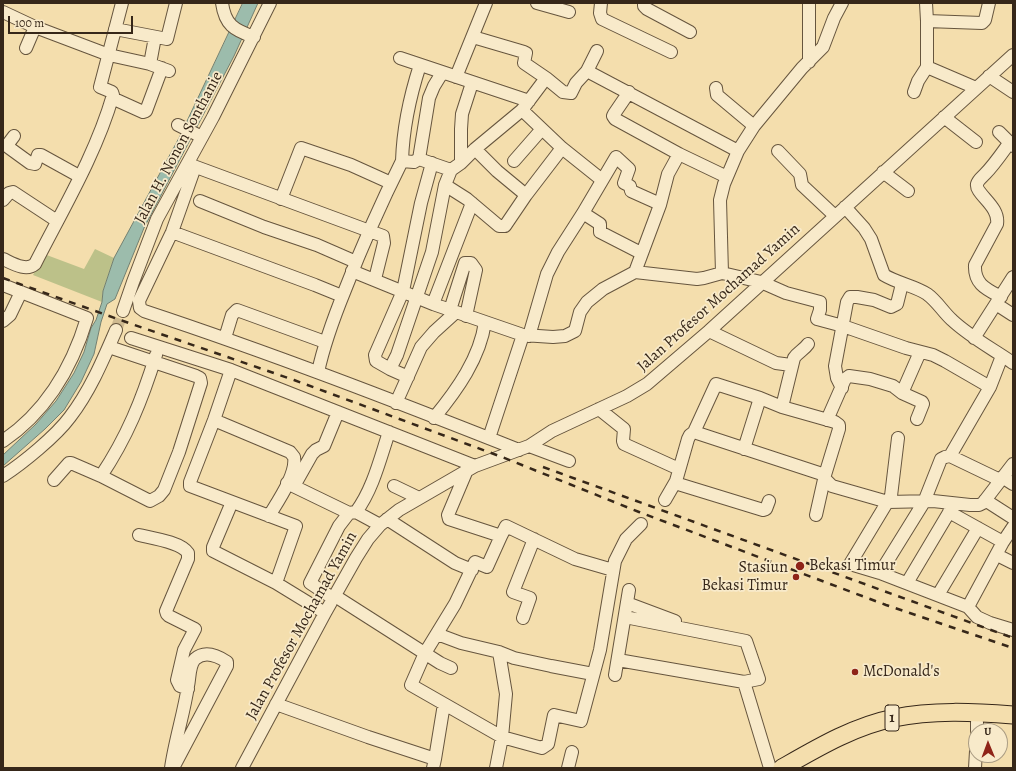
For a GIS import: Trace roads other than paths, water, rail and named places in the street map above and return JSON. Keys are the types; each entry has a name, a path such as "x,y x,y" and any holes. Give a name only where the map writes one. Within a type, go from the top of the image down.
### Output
{"highway":[{"name":"1","path":"782,768 872,724 894,718 918,715 970,713 1013,715"},
{"name":"1","path":"800,768 846,738 916,723 945,722 968,726"}],"street":[{"path":"3,260 25,268 35,264 80,176 99,135 113,94 112,92 100,88 122,3"},
{"path":"115,29 165,40 168,38 176,3"},
{"name":"Jalan H. Nonon Sonthanie","path":"123,311 157,218 191,165 198,135 250,36 270,3"},
{"path":"456,77 486,3"},
{"path":"537,3 569,12"},
{"path":"601,3 600,13 602,19 671,52"},
{"path":"644,3 644,6 647,9 690,32"},
{"path":"809,3 809,62"},
{"path":"834,3 834,18"},
{"path":"722,273 719,210 721,194 738,151 754,126 802,68 823,47 834,18 842,3"},
{"path":"914,92 918,80 927,66 926,3"},
{"path":"927,21 982,23 985,20 989,3"},
{"path":"224,6 231,26 250,36"},
{"path":"3,12 35,27 109,54 160,68"},
{"path":"26,48 35,27"},
{"path":"473,36 524,52 526,54 524,63 563,92 571,93 576,83 587,70 597,51"},
{"path":"112,98 143,112 146,111 160,68 155,37"},
{"name":"Jalan Profesor Mochamad Yamin","path":"242,768 334,597 365,544 384,522 419,498 471,468 524,448 552,431 642,387 681,356 709,331 761,282 1013,55"},
{"path":"400,58 472,83 525,106 542,129 562,148 602,180"},
{"path":"318,372 325,342 342,296 369,231 402,161 402,144 406,122 412,91 420,65"},
{"path":"927,66 976,88"},
{"path":"587,70 738,151"},
{"path":"419,159 429,98 442,73"},
{"path":"989,76 1013,92"},
{"path":"390,369 398,355 432,252 445,185 451,170 461,163 525,106 546,78"},
{"path":"461,163 462,114 472,83"},
{"path":"716,88 717,95 754,126"},
{"path":"629,92 614,114 614,117 679,154 727,177"},
{"path":"944,117 976,142"},
{"path":"180,126 198,135"},
{"path":"514,161 542,129"},
{"path":"999,132 1011,144 977,184 977,189 991,205 998,218 997,224 975,265 975,271 980,285 1013,316"},
{"path":"14,136 8,144 8,147 30,163 35,164 38,155 41,155 80,176"},
{"path":"281,199 301,148 351,165 391,183"},
{"path":"445,185 472,203 499,226 503,227 506,225 526,195 562,148"},
{"path":"475,149 497,171 526,195"},
{"path":"778,151 800,174 802,185 835,216"},
{"path":"634,272 660,204 668,174 679,154"},
{"path":"489,438 547,274 558,252 617,157 629,169 624,183 630,186 631,191 660,204"},
{"path":"402,161 412,162 419,159 451,170"},
{"path":"408,377 376,361 375,358 376,352 403,291 421,203 432,163"},
{"path":"375,279 384,241 383,236 191,165 172,232 139,301 140,308 144,311 225,338 318,372 489,438 569,461"},
{"path":"884,172 908,191"},
{"path":"3,200 9,193 13,192 57,220"},
{"path":"200,201 264,227 317,245 375,279 416,298 526,336 553,337 571,334 575,331 580,312 587,302 603,289 634,272 697,279 722,273 761,282 786,293 820,302 820,310 817,319 933,355 990,387"},
{"path":"433,304 472,203"},
{"path":"845,207 864,228 871,239 884,275 926,293 939,304 952,320 974,338 1013,363"},
{"path":"583,213 600,224 600,232 641,253"},
{"path":"172,232 342,296"},
{"path":"974,338 1013,277"},
{"path":"842,388 836,378 835,366 843,326 844,311 847,302 850,297 865,298 874,300 886,306 894,306 897,304 902,284"},
{"path":"3,285 87,318 76,351 67,371 41,407 20,430 3,442"},
{"path":"3,321 10,315 21,292"},
{"path":"225,338 232,315 237,310 325,342"},
{"path":"396,403 421,348 434,332 457,313"},
{"path":"434,418 467,371 480,343 485,322"},
{"path":"3,476 51,437 70,418 84,397 116,330"},
{"path":"709,331 772,362 791,365"},
{"path":"130,338 231,370 389,432 471,468 448,515 449,519 501,536"},
{"path":"782,406 791,365 796,354 808,344"},
{"path":"101,476 129,429 139,405 159,346"},
{"path":"54,480 71,462 150,501 160,496 164,490 179,452 201,383 198,377 116,349"},
{"path":"902,393 920,352"},
{"path":"950,456 990,387 1002,356"},
{"path":"231,370 190,484 191,487 296,526 276,583"},
{"path":"827,420 846,377 856,376 893,386 902,393 922,402 923,404 917,419"},
{"path":"665,500 674,483 690,435 694,432 716,384 839,425 824,477 816,515"},
{"path":"744,449 760,398"},
{"path":"599,409 624,429 624,444 679,469"},
{"path":"269,516 312,454 324,446 338,412"},
{"path":"214,420 292,454 294,457 294,465 291,485"},
{"path":"389,432 375,474 365,497 339,526 310,581 311,584 425,654 451,668"},
{"path":"694,432 824,477 832,486 888,502 938,502 952,508 978,528 1003,542"},
{"path":"898,438 891,496 850,564 880,573 968,607 977,617 990,623 1013,630"},
{"path":"880,573 924,502 941,459 950,456 1013,484"},
{"path":"952,508 979,505 986,500 1013,464"},
{"path":"674,483 762,510 766,509 769,501"},
{"path":"291,485 352,512 384,522 454,563 472,570"},
{"path":"394,486 419,498"},
{"path":"986,500 1013,518"},
{"path":"232,502 213,547 213,551 276,583 325,613"},
{"path":"907,584 952,508"},
{"path":"613,570 575,559 506,526 488,567 475,562 455,604 425,654 411,685 502,737 542,748 548,744 554,715 581,721 594,674 605,622 615,561 622,546 631,533 641,524"},
{"path":"968,607 1003,542 1013,527"},
{"path":"938,595 978,528"},
{"path":"139,535 170,543 184,549 188,553 188,559 166,611 166,614 169,616 195,629 184,650 178,680 180,686 188,689"},
{"path":"523,618 530,598 513,592 534,539"},
{"path":"997,555 1013,564"},
{"path":"615,674 629,590"},
{"path":"627,603 709,634"},
{"path":"618,660 744,682 759,679 746,641 625,617"},
{"path":"437,634 461,643 499,652 514,658 594,674"},
{"path":"496,768 502,737 506,694 499,652"},
{"path":"204,655 215,656 227,662 227,666 172,768 191,668 194,660 204,655"},
{"path":"744,682 770,768"},
{"path":"276,704 368,737 434,764 444,704"},
{"path":"568,768 572,752"}],"tunnel":[{"path":"116,330 123,311"}],"railway":[{"path":"3,278 294,380 502,457 639,512 886,605 1013,648"},
{"path":"543,467 1013,638"}],"place":[{"name":"Bekasi Timur","path":"800,566"},
{"name":"Stasiun Bekasi Timur","path":"796,577"},
{"name":"McDonald's","path":"855,672"}]}
